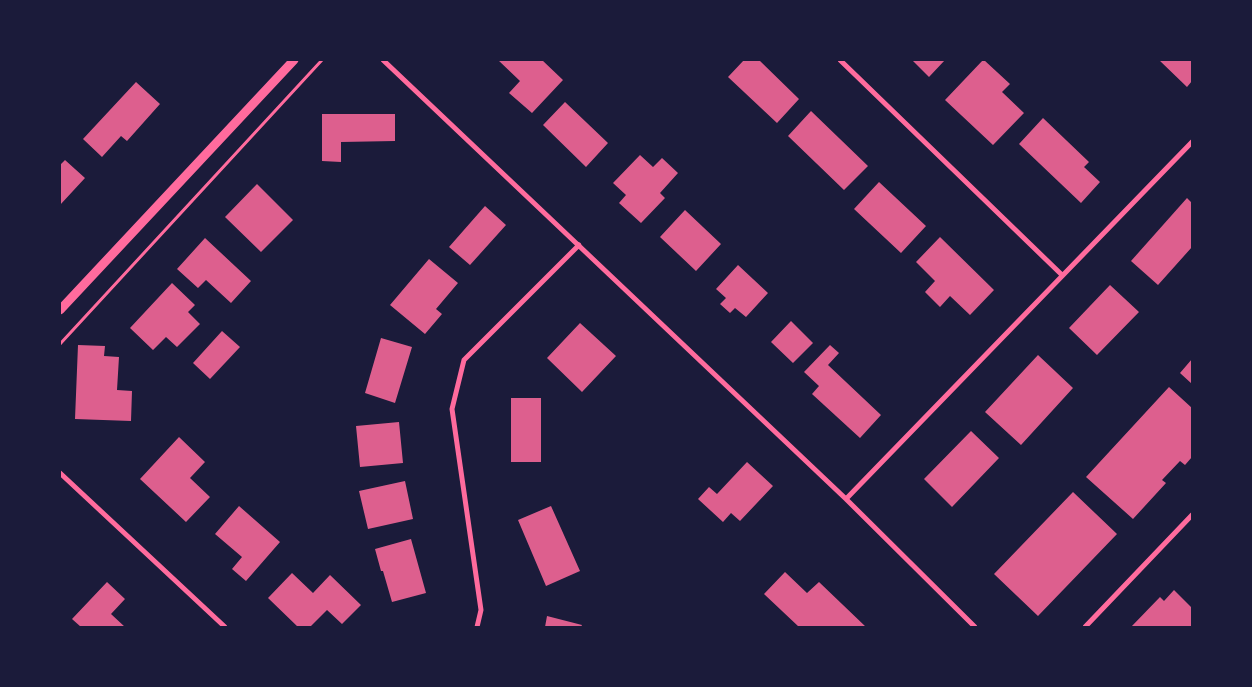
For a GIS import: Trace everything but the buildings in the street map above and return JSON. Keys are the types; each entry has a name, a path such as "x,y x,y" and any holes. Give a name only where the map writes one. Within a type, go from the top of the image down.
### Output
{"street":[{"path":"62,305 294,60"},
{"path":"383,60 846,499 975,627"},
{"path":"840,60 1062,275"},
{"path":"846,499 1192,142"},
{"path":"477,627 481,610 452,409 464,360 579,245"},
{"path":"60,473 225,627"},
{"path":"1085,627 1192,515"}],"path":[{"path":"60,344 322,60"}]}
